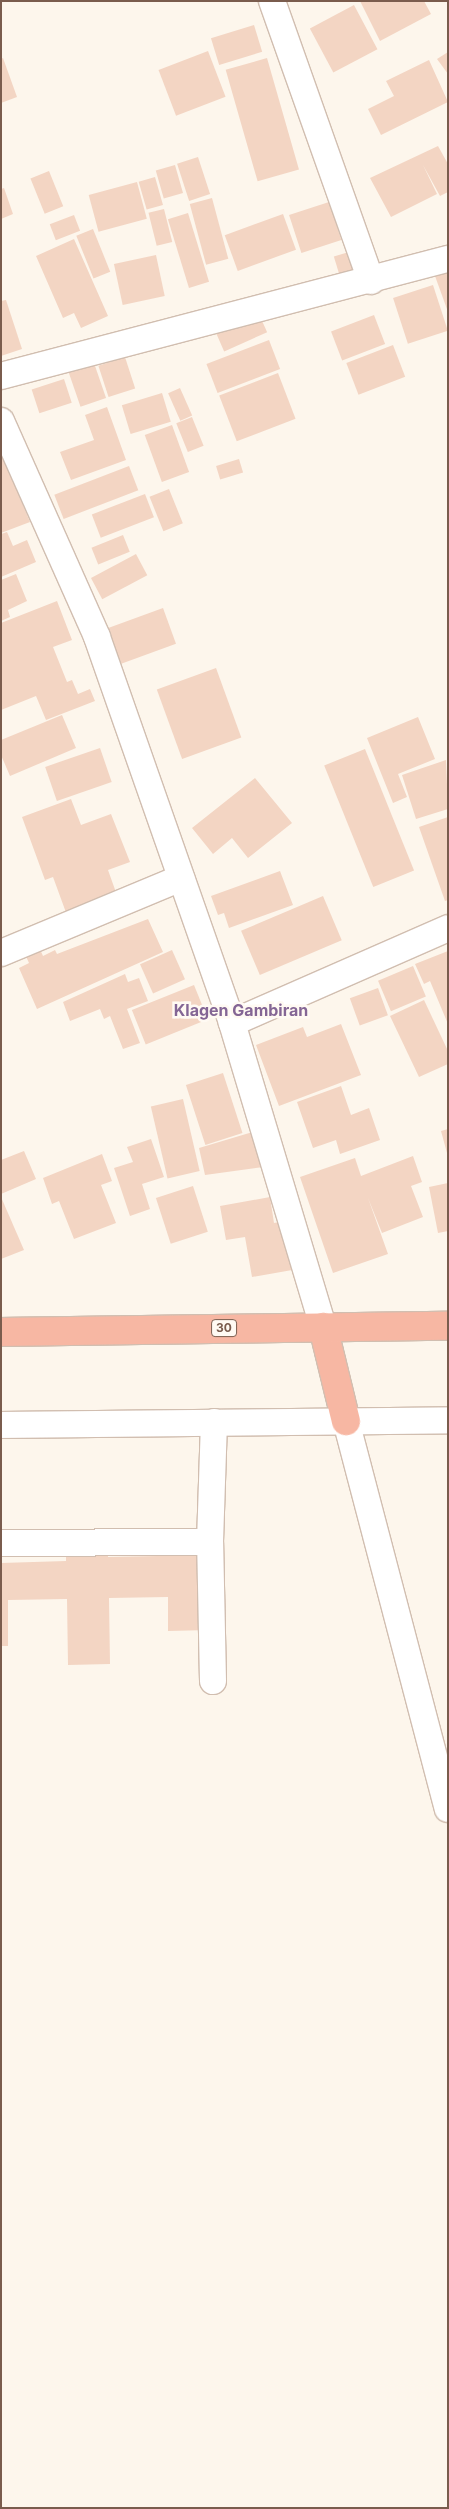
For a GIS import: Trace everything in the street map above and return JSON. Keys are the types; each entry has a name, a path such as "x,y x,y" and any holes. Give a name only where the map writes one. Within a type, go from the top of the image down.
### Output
{"highway":[{"name":"30","path":"1,1332 448,1326"},
{"path":"324,1327 346,1421"}],"street":[{"path":"272,2 371,280"},
{"path":"1,376 448,259"},
{"path":"1,422 97,637 232,1022 324,1327"},
{"path":"1,953 181,878"},
{"path":"232,1022 448,928"},
{"path":"1,1424 448,1420"},
{"path":"346,1421 448,1809"},
{"path":"213,1681 210,1542 214,1422"},
{"path":"1,1544 210,1542"}],"building":[{"path":"360,1 424,1 431,14 380,41"},
{"path":"354,5 377,49 333,73 310,28"},
{"path":"254,25 262,52 219,65 211,38"},
{"path":"208,51 226,97 176,116 159,70"},
{"path":"448,52 448,74 437,59"},
{"path":"3,58 17,97 1,103 1,59"},
{"path":"267,58 299,170 258,181 226,70"},
{"path":"429,60 448,102 381,135 368,109 394,96 386,81"},
{"path":"438,146 448,164 448,192 440,196 423,165 437,194 391,217 370,178"},
{"path":"198,157 210,194 189,201 177,164"},
{"path":"175,165 183,193 164,198 156,171"},
{"path":"49,171 63,206 45,214 30,178"},
{"path":"155,177 163,205 147,210 139,182"},
{"path":"137,182 147,219 99,232 89,195"},
{"path":"4,188 13,214 1,219 1,189"},
{"path":"212,198 228,259 206,265 190,204"},
{"path":"329,202 341,240 301,253 289,215"},
{"path":"164,209 172,242 157,246 148,213"},
{"path":"188,213 209,282 189,288 168,219"},
{"path":"283,214 296,250 238,271 225,235"},
{"path":"74,215 80,231 56,240 50,224"},
{"path":"93,229 110,272 94,278 76,236"},
{"path":"74,239 108,316 81,328 74,313 63,318 36,256"},
{"path":"352,251 359,274 341,280 334,257"},
{"path":"156,255 165,296 123,305 114,264"},
{"path":"448,271 448,312 435,276"},
{"path":"433,285 448,331 408,344 393,298"},
{"path":"6,300 22,349 1,356 1,301"},
{"path":"259,314 267,332 224,351 216,333"},
{"path":"374,315 385,344 342,360 331,331"},
{"path":"269,340 280,369 218,393 206,364"},
{"path":"393,345 405,377 359,395 346,363"},
{"path":"125,357 135,388 109,397 98,366"},
{"path":"94,363 106,398 81,407 68,372"},
{"path":"278,373 296,419 237,441 219,396"},
{"path":"64,379 72,403 39,413 32,390"},
{"path":"180,388 192,415 180,421 168,393"},
{"path":"162,393 171,422 131,434 122,405"},
{"path":"107,407 126,460 71,480 60,452 94,440 85,415"},
{"path":"192,417 204,446 188,452 176,423"},
{"path":"172,425 189,472 162,482 145,435"},
{"path":"1,451 30,522 1,533"},
{"path":"239,459 243,472 220,479 216,466"},
{"path":"129,466 138,490 64,519 54,495"},
{"path":"169,489 183,523 163,531 150,497"},
{"path":"145,494 154,517 101,538 92,514"},
{"path":"7,532 13,546 27,540 36,562 1,577 1,534"},
{"path":"123,535 130,552 98,564 91,548"},
{"path":"136,554 147,575 102,599 91,578"},
{"path":"16,574 27,601 8,610 10,617 1,621 1,580"},
{"path":"57,601 72,640 53,647 67,682 72,680 78,694 90,689 95,701 46,720 36,696 1,710 1,623"},
{"path":"163,608 176,644 121,664 108,628"},
{"path":"216,668 241,738 182,759 157,690"},
{"path":"62,715 76,748 10,776 1,755 1,740"},
{"path":"418,717 435,759 398,774 407,797 393,803 367,738"},
{"path":"100,748 112,782 57,801 45,767"},
{"path":"365,749 414,870 373,887 324,765"},
{"path":"446,760 448,809 416,819 402,775"},
{"path":"255,778 292,823 248,858 232,838 213,854 192,828"},
{"path":"71,799 81,825 111,814 130,862 108,870 118,898 68,918 53,877 45,880 22,817"},
{"path":"448,817 448,900 445,901 419,827"},
{"path":"280,871 293,905 229,928 224,913 218,915 211,896"},
{"path":"323,896 342,940 260,975 241,931"},
{"path":"148,919 163,952 37,1009 19,968 29,963 24,952 38,945 43,956 55,950 57,954"},
{"path":"172,950 185,979 153,993 140,964"},
{"path":"448,951 448,1024 430,981 424,984 415,964"},
{"path":"413,966 426,996 391,1011 378,981"},
{"path":"125,974 128,982 139,978 148,1001 127,1009 140,1043 123,1049 110,1016 104,1019 100,1009 70,1021 63,1002"},
{"path":"194,985 208,1019 146,1044 132,1010"},
{"path":"378,988 388,1015 360,1026 350,998"},
{"path":"424,1000 448,1051 448,1064 419,1077 390,1016"},
{"path":"341,1024 361,1075 279,1106 256,1045 303,1027 307,1037"},
{"path":"223,1073 242,1133 205,1145 186,1085"},
{"path":"341,1086 351,1115 369,1108 380,1140 340,1154 336,1140 313,1148 297,1102"},
{"path":"183,1099 200,1171 167,1179 151,1106"},
{"path":"448,1129 448,1153 447,1153 441,1131"},
{"path":"256,1131 263,1167 205,1175 199,1148"},
{"path":"151,1139 164,1177 142,1184 150,1209 130,1216 114,1168 133,1162 127,1147"},
{"path":"24,1151 36,1179 1,1194 1,1160"},
{"path":"102,1154 112,1181 101,1185 116,1223 74,1239 59,1201 52,1204 43,1178"},
{"path":"413,1156 422,1182 411,1186 423,1217 382,1233 368,1198 388,1254 333,1273 300,1177 355,1158 361,1176"},
{"path":"448,1183 448,1231 438,1233 429,1187"},
{"path":"193,1186 208,1232 171,1244 156,1198"},
{"path":"1,1197 24,1250 1,1259"},
{"path":"270,1197 274,1223 284,1221 298,1269 252,1277 245,1237 226,1240 220,1206"},
{"path":"108,1544 108,1557 207,1555 209,1630 168,1631 168,1597 109,1598 110,1664 68,1665 67,1599 8,1600 8,1646 1,1646 1,1563 66,1561 66,1546"}],"district":[{"name":"Klagen Gambiran","path":"241,1010"}]}
